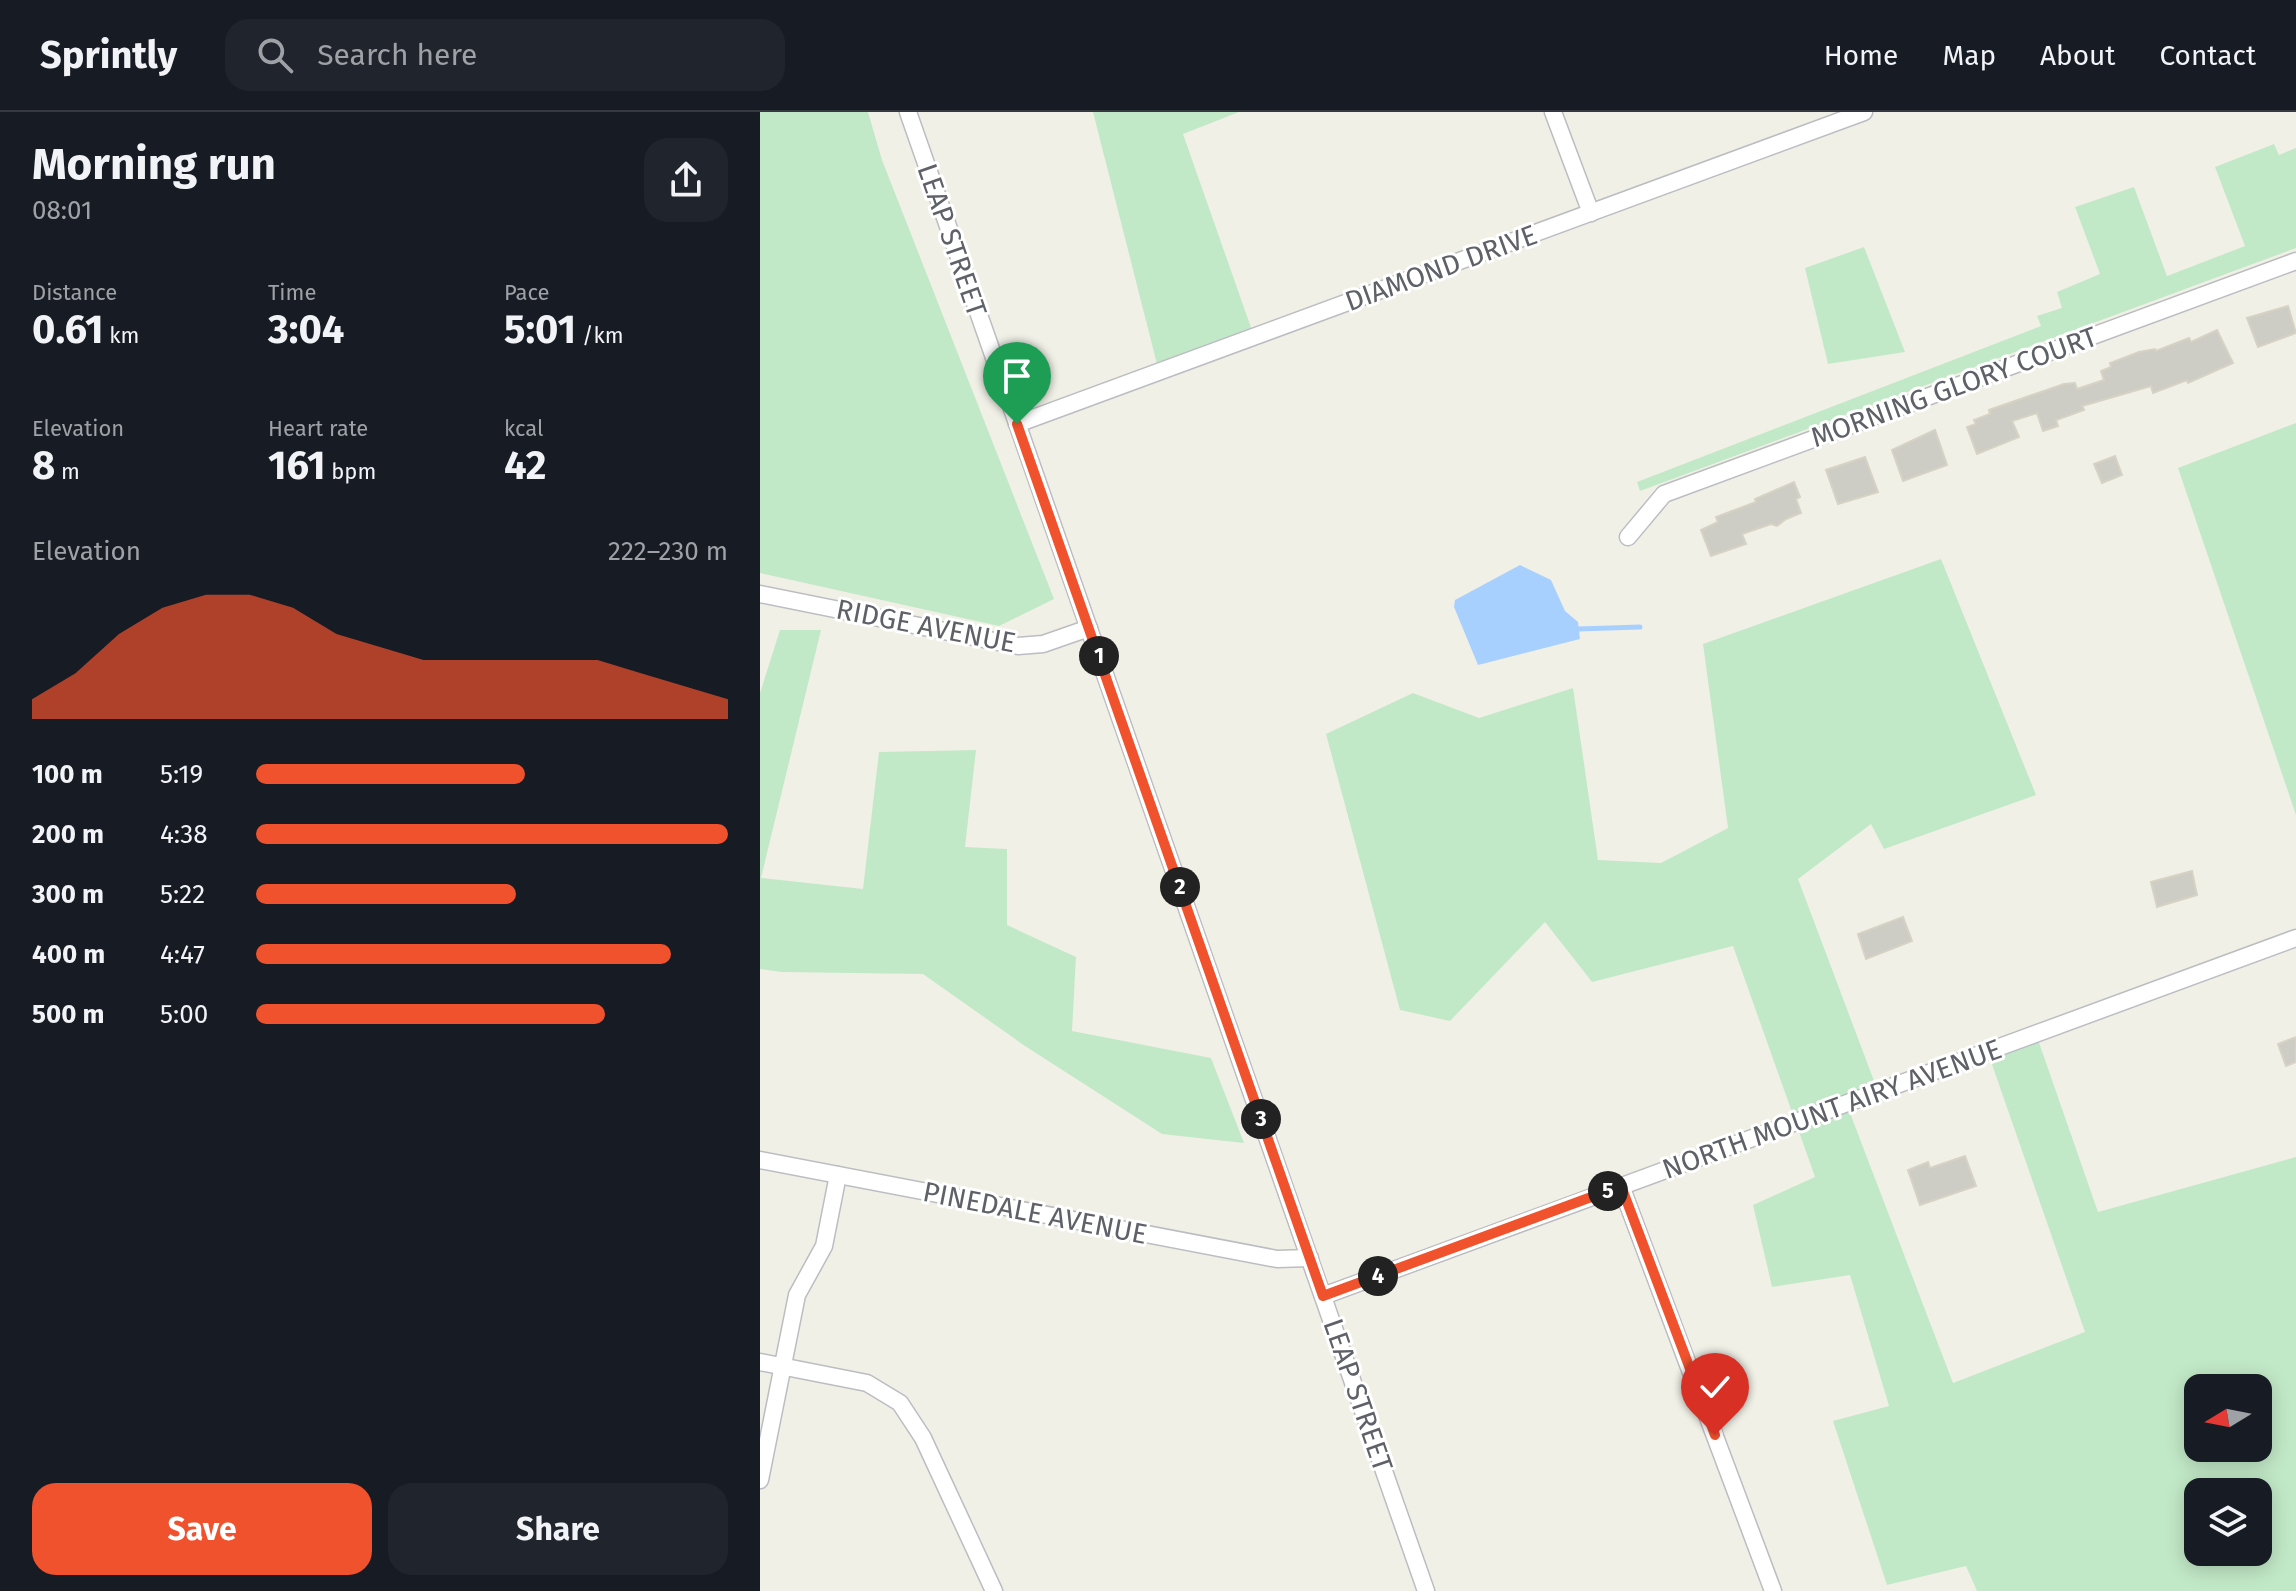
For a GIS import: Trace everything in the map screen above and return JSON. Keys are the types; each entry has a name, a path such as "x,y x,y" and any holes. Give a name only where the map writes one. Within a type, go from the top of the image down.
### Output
{"street":[{"name":"LEAP STREET","path":"908,112 1426,1591"},
{"path":"1553,112 1591,213"},
{"name":"DIAMOND DRIVE","path":"1017,424 1864,112"},
{"name":"MORNING GLORY COURT","path":"1628,537 1664,494 2296,261"},
{"name":"RIDGE AVENUE","path":"760,594 1018,646 1043,644 1089,628"},
{"name":"NORTH MOUNT AIRY AVENUE","path":"1323,1296 2296,938"},
{"name":"PINEDALE AVENUE","path":"760,1160 1277,1259 1310,1258"},
{"path":"760,1480 800,1288 824,1246 838,1175"},
{"path":"1621,1186 1773,1591"},
{"path":"760,1362 867,1383 885,1392 906,1410 923,1438 994,1591"}],"green space":[{"path":"760,112 868,112 882,160 1054,599 999,626 760,573"},
{"path":"1093,112 1239,112 1183,134 1255,339 1159,372"},
{"path":"2274,144 2279,155 2296,148 2296,248 1640,491 1637,482 2041,326 2037,316 2062,308 2057,292 2100,274 2075,207 2134,187 2167,276 2245,246 2215,167"},
{"path":"1864,247 1905,352 1828,364 1805,268"},
{"path":"2296,423 2296,815 2178,468"},
{"path":"1941,559 2036,795 1884,849 1871,824 1798,879 1879,1094 1847,1105 1953,1383 2085,1332 1987,1050 2036,1034 2098,1212 2296,1157 2296,1591 1977,1591 1966,1566 1887,1585 1833,1421 1889,1406 1850,1275 1772,1287 1753,1205 1815,1177 1733,946 1592,982 1545,922 1450,1021 1400,1010 1326,734 1413,693 1479,718 1573,688 1598,860 1661,863 1728,828 1703,644"},
{"path":"780,630 821,630 761,878 863,889 879,752 976,750 965,847 1007,849 1007,925 1076,957 1072,1031 1211,1058 1244,1143 1162,1134 1025,1046 923,974 760,969 760,693"}],"water":[{"path":"1520,565 1551,580 1565,611 1578,622 1580,639 1478,665 1454,607 1455,600"}],"building":[{"path":"2288,306 2296,333 2258,347 2247,318"},
{"path":"2217,330 2233,363 2188,383 2187,380 2153,393 2151,386 2082,406 2084,410 2056,420 2058,426 2043,431 2037,413 2012,421 2019,437 1977,454 1967,427 1976,424 1974,420 1990,414 1989,410 2064,384 2075,383 2077,389 2104,380 2101,371 2111,367 2110,363 2139,352 2156,351 2189,338 2191,342"},
{"path":"1935,430 1947,465 1903,481 1892,450"},
{"path":"2115,456 2122,475 2102,483 2094,464"},
{"path":"1865,457 1878,492 1838,504 1826,470"},
{"path":"1794,482 1800,497 1796,499 1801,513 1777,526 1771,524 1742,534 1746,544 1711,556 1701,530 1718,522 1716,517 1756,502 1755,499"},
{"path":"2192,871 2197,895 2157,907 2151,882"},
{"path":"1903,917 1912,941 1866,959 1858,934"},
{"path":"2296,1037 2296,1062 2286,1066 2278,1044"},
{"path":"1965,1156 1976,1186 1920,1205 1908,1170 1928,1162 1930,1168"}],"waterway":[{"path":"1578,629 1640,627"}],"route":[{"path":"1017,424 1323,1296 1621,1186 1715,1435"}]}
